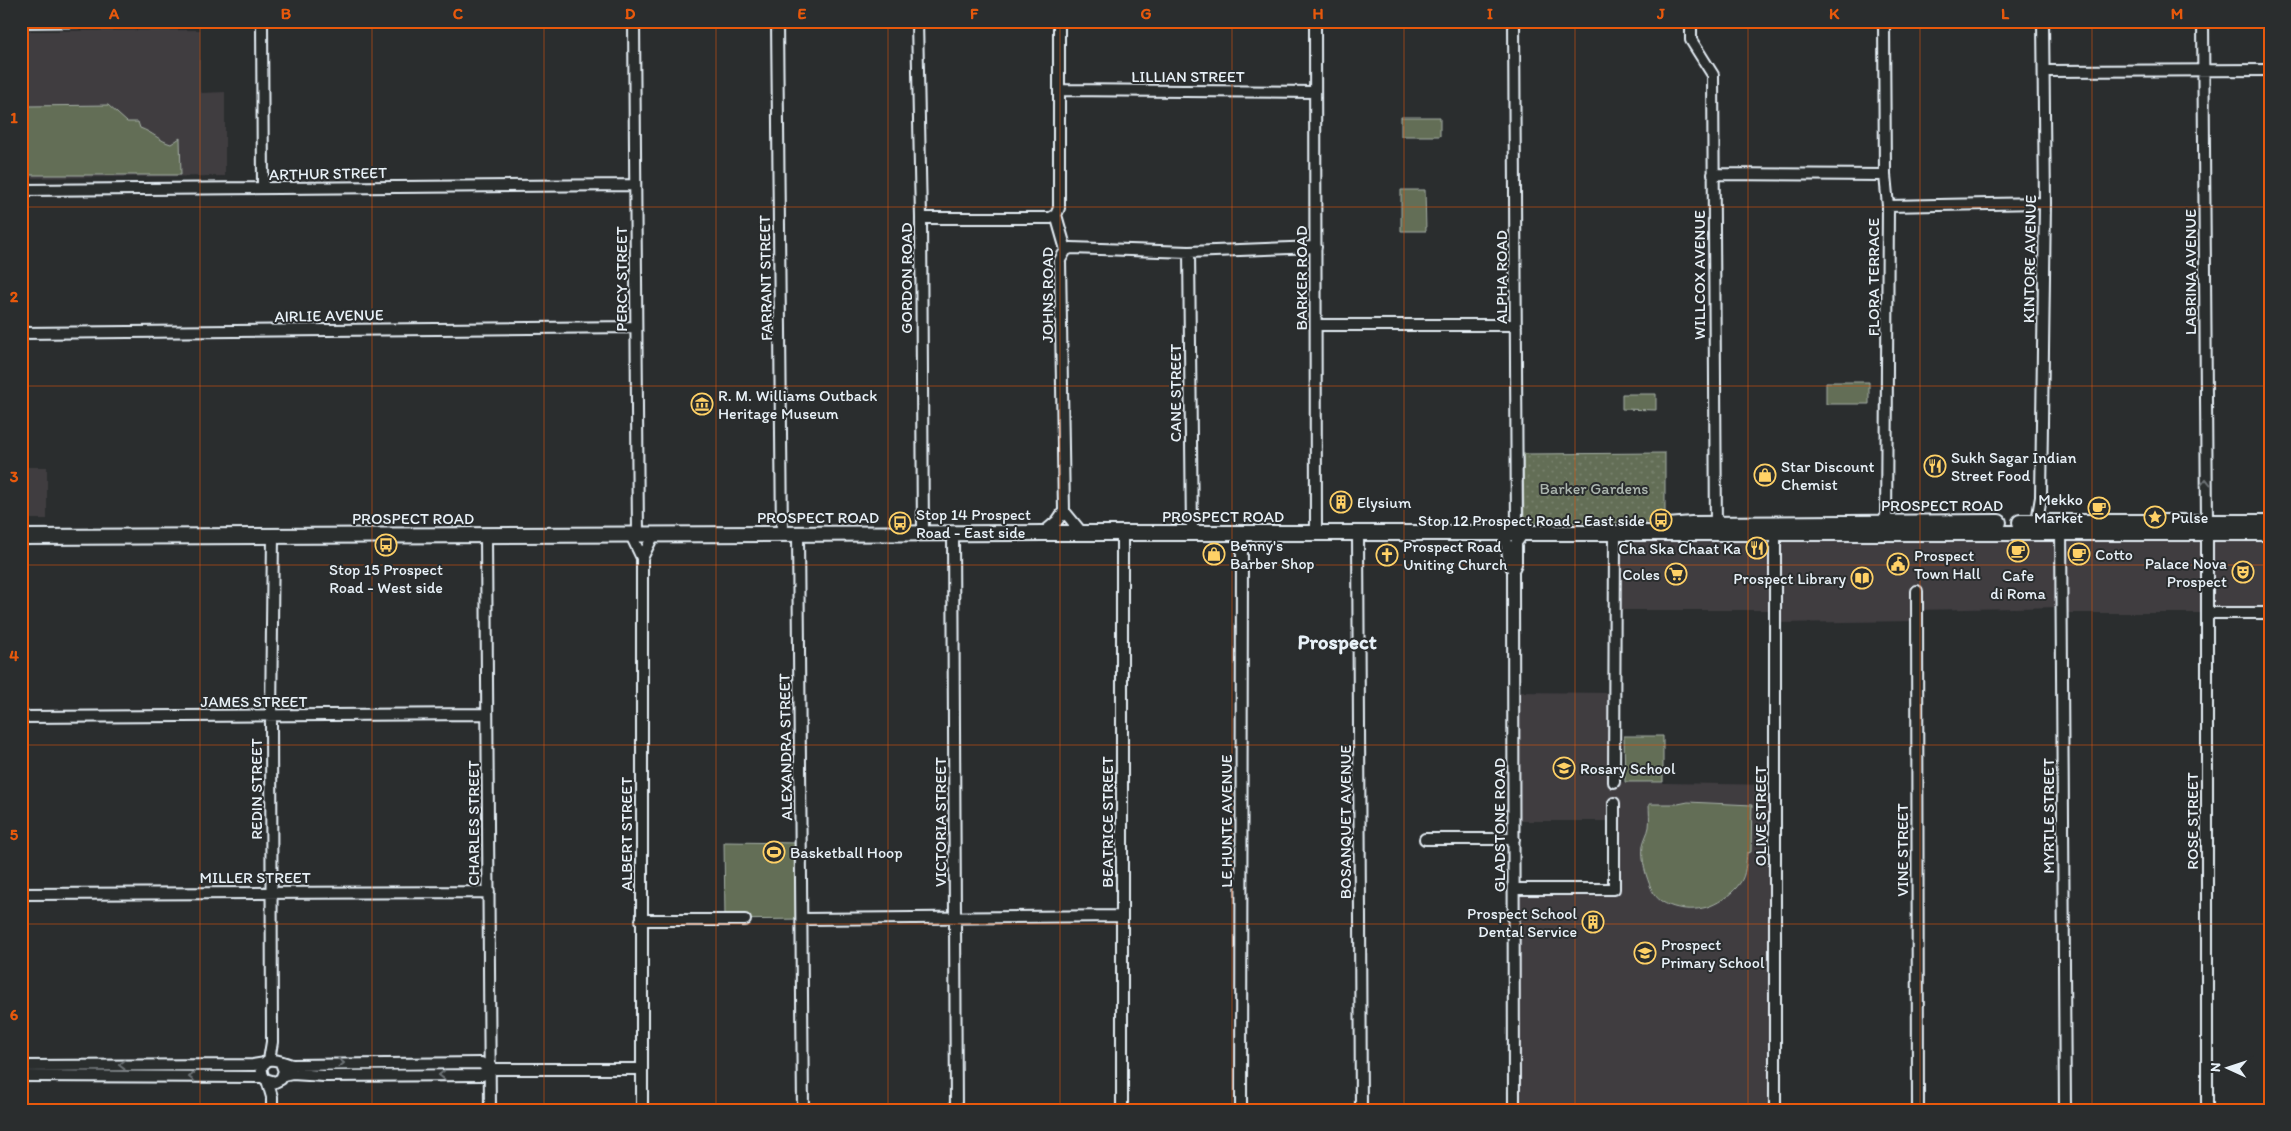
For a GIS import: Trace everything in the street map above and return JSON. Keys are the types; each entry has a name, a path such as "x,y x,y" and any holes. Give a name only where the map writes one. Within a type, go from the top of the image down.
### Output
{"main road":[{"name":"PROSPECT ROAD","path":"1886,528 2033,522 2057,525"},
{"name":"PROSPECT ROAD","path":"2207,528 2270,522"},
{"name":"PROSPECT ROAD","path":"21,537 1615,533 1654,527 1716,529 2057,525 2207,528 2270,533"}],"street":[{"path":"21,22 102,21"},
{"path":"262,21 263,188"},
{"name":"PERCY STREET","path":"634,21 635,536"},
{"name":"FARRANT STREET","path":"777,21 782,535"},
{"name":"GORDON ROAD","path":"917,21 921,218 923,534"},
{"name":"JOHNS ROAD","path":"1059,21 1059,208 1056,215 1066,250 1060,260 1064,511"},
{"name":"BARKER ROAD","path":"1315,21 1316,534"},
{"name":"ALPHA ROAD","path":"1514,21 1516,325 1521,532"},
{"name":"WILLCOX AVENUE","path":"1691,21 1691,40 1713,76 1716,529"},
{"name":"FLORA TERRACE","path":"1884,21 1885,175 1888,206 1886,528"},
{"name":"KINTORE AVENUE","path":"2033,522 2038,515 2041,497 2045,203 2043,21"},
{"name":"LABRINA AVENUE","path":"2203,21 2207,528"},
{"path":"2044,71 2270,70"},
{"name":"LILLIAN STREET","path":"1060,90 1315,92"},
{"path":"1713,174 1885,175"},
{"name":"ARTHUR STREET","path":"21,190 635,185"},
{"path":"1888,206 2045,203"},
{"path":"921,218 1050,218 1056,215"},
{"path":"1066,250 1071,248 1190,252 1316,247"},
{"name":"CANE STREET","path":"1190,252 1192,533"},
{"path":"1316,325 1516,325"},
{"name":"AIRLIE AVENUE","path":"21,333 636,327"},
{"name":"KINTORE AVENUE","path":"2041,497 2057,525"},
{"path":"1043,533 1057,521 1064,511 1082,533"},
{"name":"MYRTLE STREET","path":"2057,525 2065,1110"},
{"name":"OLIVE STREET","path":"1775,528 1775,1110"},
{"name":"ROSE STREET","path":"2207,528 2207,1110"},
{"name":"GLADSTONE ROAD","path":"1514,1110 1513,570 1516,564 1516,543 1521,532"},
{"name":"LE HUNTE AVENUE","path":"1240,1110 1242,533"},
{"name":"BOSANQUET AVENUE","path":"1358,533 1361,1110"},
{"name":"GLADSTONE ROAD","path":"1500,533 1507,541 1509,565 1513,570"},
{"path":"1614,782 1615,533"},
{"name":"VICTORIA STREET","path":"953,534 956,1110"},
{"name":"BEATRICE STREET","path":"1122,534 1122,1110"},
{"name":"REDIN STREET","path":"273,535 271,716 273,1062"},
{"name":"ALEXANDRA STREET","path":"798,535 802,1110"},
{"name":"CHARLES STREET","path":"486,536 490,1110"},
{"name":"ALBERT STREET","path":"635,536 642,558 642,1110"},
{"name":"ALBERT STREET","path":"642,558 652,536"},
{"name":"VINE STREET","path":"1916,591 1918,1110"},
{"path":"2207,614 2270,613"},
{"name":"JAMES STREET","path":"21,717 487,714"},
{"path":"1514,889 1614,889 1614,803"},
{"path":"1425,839 1514,839"},
{"name":"MILLER STREET","path":"21,894 489,892"},
{"path":"802,919 1122,916"},
{"path":"641,920 745,920"},
{"path":"273,1062 284,1071 273,1078"},
{"path":"273,1062 262,1070 273,1078"},
{"path":"21,1066 253,1065 273,1062 292,1065 481,1063 489,1069 642,1069"},
{"path":"21,1076 273,1078 292,1074 324,1076 482,1075 489,1069"},
{"path":"272,1110 273,1078"}],"shaded area":[{"path":"200,30 200,90 202,93 225,92 225,176 21,178 21,31"},
{"path":"21,467 47,467 47,519 21,519"},
{"path":"1615,533 2270,533 2270,613 2061,613 2061,607 1917,610 1917,621 1775,623 1774,610 1615,610"},
{"name":"Prospect Primary School","path":"1513,692 1613,693 1614,782 1775,785 1775,1110 1514,1110 1514,889 1614,889 1614,821 1514,821"}],"green space":[{"path":"108,105 127,122 138,122 140,128 167,143 171,144 180,138 181,175 23,175 23,110 27,106"},
{"path":"1401,117 1440,117 1440,136 1401,136"},
{"path":"1401,190 1425,190 1426,231 1401,231"},
{"path":"1826,382 1869,382 1869,404 1826,404"},
{"path":"1622,394 1656,394 1656,410 1622,409"},
{"name":"Barker Gardens","path":"1665,453 1665,522 1532,523 1524,518 1523,454"},
{"path":"1624,736 1663,736 1663,782 1625,782"},
{"path":"1688,802 1752,805 1751,852 1747,853 1742,880 1734,890 1718,902 1710,906 1694,909 1677,908 1662,902 1656,896 1644,868 1643,857 1643,845 1649,827 1649,804"},
{"path":"724,842 801,843 802,919 725,920"}],"place":[{"name":"R. M. Williams Outback Heritage Museum","path":"702,404"},
{"name":"Sukh Sagar Indian Street Food","path":"1935,466"},
{"name":"Star Discount Chemist","path":"1765,475"},
{"name":"Elysium","path":"1341,502"},
{"name":"Mekko Market","path":"2099,508"},
{"name":"Pulse","path":"2155,517"},
{"name":"Stop 12 Prospect Road - East side","path":"1661,520"},
{"name":"Stop 14 Prospect Road - East side","path":"900,523"},
{"name":"Stop 15 Prospect Road - West side","path":"386,545"},
{"name":"Cha Ska Chaat Ka","path":"1757,548"},
{"name":"Cafe di Roma","path":"2018,551"},
{"name":"Benny's Barber Shop","path":"1214,554"},
{"name":"Cotto","path":"2079,554"},
{"name":"Prospect Road Uniting Church","path":"1387,555"},
{"name":"Prospect Town Hall","path":"1898,564"},
{"name":"Palace Nova Prospect","path":"2243,572"},
{"name":"Coles","path":"1676,574"},
{"name":"Prospect Library","path":"1862,578"},
{"name":"Rosary School","path":"1564,768"},
{"name":"Basketball Hoop","path":"774,852"},
{"name":"Prospect School Dental Service","path":"1593,922"},
{"name":"Prospect Primary School","path":"1645,953"}],"district":[{"name":"Prospect","path":"1337,642"}]}
